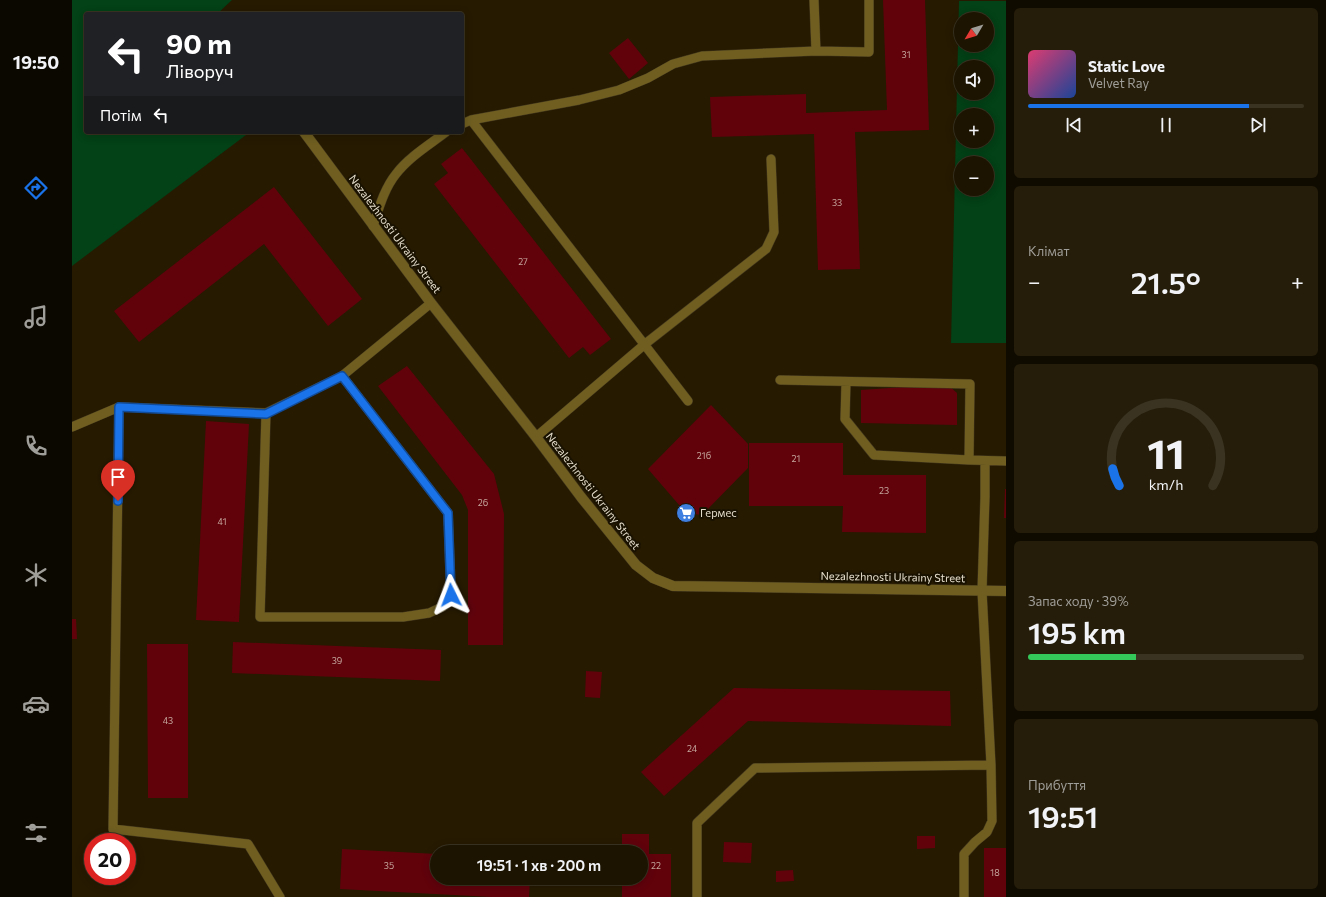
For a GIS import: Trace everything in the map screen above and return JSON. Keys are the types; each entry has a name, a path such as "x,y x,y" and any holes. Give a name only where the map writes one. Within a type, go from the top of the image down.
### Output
{"street":[{"name":"Nezalezhnosti Ukrainy Street","path":"305,134 431,303 581,497 636,565 653,578 673,586 1006,591"}],"lane":[{"path":"814,0 816,51"},
{"path":"688,401 645,344 466,122 579,100 619,90 648,78 673,64 702,56 816,51 869,52 869,0"},
{"path":"373,226 380,203 395,175 407,162 443,134"},
{"path":"536,437 645,344 766,249 774,232 771,159"},
{"path":"72,427 119,407 266,414 342,376 431,303"},
{"path":"266,414 260,617 403,617 429,614 442,607 451,595 448,513 342,376"},
{"path":"780,380 970,384 969,460"},
{"path":"846,382 844,419 874,455 1006,461"},
{"path":"119,407 113,829 248,844 280,897"},
{"path":"964,897 964,854 987,832 992,822 991,765 982,591 985,461"},
{"path":"697,897 697,823 755,768 991,765"}],"green space":[{"path":"72,0 232,0 219,12 84,12 84,134 247,134 72,266"},
{"path":"959,1 1006,1 1006,343 951,343 954,196 994,196 994,156 955,156 956,148 994,148 994,108 956,108 957,100 994,100 994,60 958,60 958,52 994,52 994,12 959,12"}],"building":[{"path":"883,0 925,0 929,130 855,132 860,269 818,270 814,134 712,137 710,97 806,94 806,113 887,110"},
{"path":"628,38 648,63 629,79 609,53"},
{"path":"462,148 611,339 590,355 583,347 569,358 434,184 448,173 441,164"},
{"path":"274,187 362,299 328,326 264,244 139,342 114,311"},
{"path":"407,366 494,474 504,514 503,645 468,645 468,510 462,495 378,386"},
{"path":"947,384 957,393 957,425 861,423 861,390"},
{"path":"711,405 748,444 748,468 702,515 686,513 648,469"},
{"path":"206,421 249,424 239,622 196,620"},
{"path":"749,443 843,443 843,475 926,475 926,533 842,532 843,506 749,506"},
{"path":"1005,489 1006,518 1004,518"},
{"path":"72,619 76,619 77,639 72,639"},
{"path":"233,642 441,650 440,681 232,673"},
{"path":"147,644 188,644 188,798 148,798"},
{"path":"586,671 602,672 600,698 585,697"},
{"path":"734,688 950,691 951,726 748,721 664,796 641,772"},
{"path":"622,834 649,834 649,854 671,854 671,897 622,897 622,885 648,885 648,845 622,845"},
{"path":"917,836 935,836 935,848 917,849"},
{"path":"724,842 752,843 751,863 723,862"},
{"path":"984,848 1006,848 1006,897 984,897"},
{"path":"342,849 430,854 430,885 530,885 529,897 492,897 340,889"},
{"path":"793,870 794,881 776,882 776,871"}],"place":[{"name":"Гермес","path":"686,513"}],"route":[{"path":"118,501 119,407 266,414 342,376 448,513 451,595"}]}
